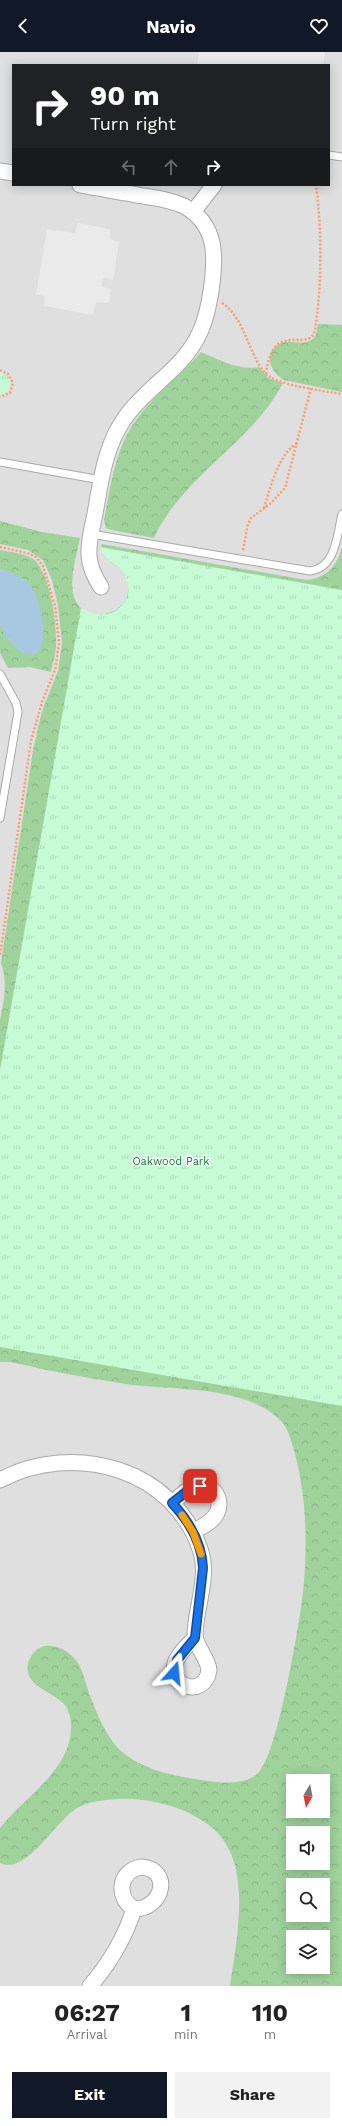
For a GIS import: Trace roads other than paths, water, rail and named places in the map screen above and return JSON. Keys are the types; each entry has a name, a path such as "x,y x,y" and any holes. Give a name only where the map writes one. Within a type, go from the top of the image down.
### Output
{"street":[{"path":"0,171 12,173"},
{"path":"86,186 167,200 182,206 193,212 206,227 214,249 214,270 204,324 192,347 136,404 120,426 107,455 91,534 90,559 93,573 101,587"},
{"path":"193,212 213,186"},
{"path":"0,1480 22,1471 47,1464 87,1462 112,1468 141,1479 157,1489 172,1503 193,1532 201,1552 203,1568 195,1638"},
{"path":"172,1503 195,1486 206,1486 215,1492 219,1501 217,1513 210,1521 193,1532"},
{"path":"90,1986 113,1954 127,1928 134,1909"}],"lane":[{"path":"330,155 342,157"},
{"path":"0,462 101,480"},
{"path":"91,534 306,572 320,568 331,556 342,514"},
{"path":"0,674 16,703 18,712 0,818"}],"water":[{"path":"0,569 22,577 32,587 36,595 42,615 43,636 42,645 39,651 34,655 28,655 16,648 10,642 0,624"}],"park label":[{"name":"Oakwood Park","path":"171,1161"}]}
